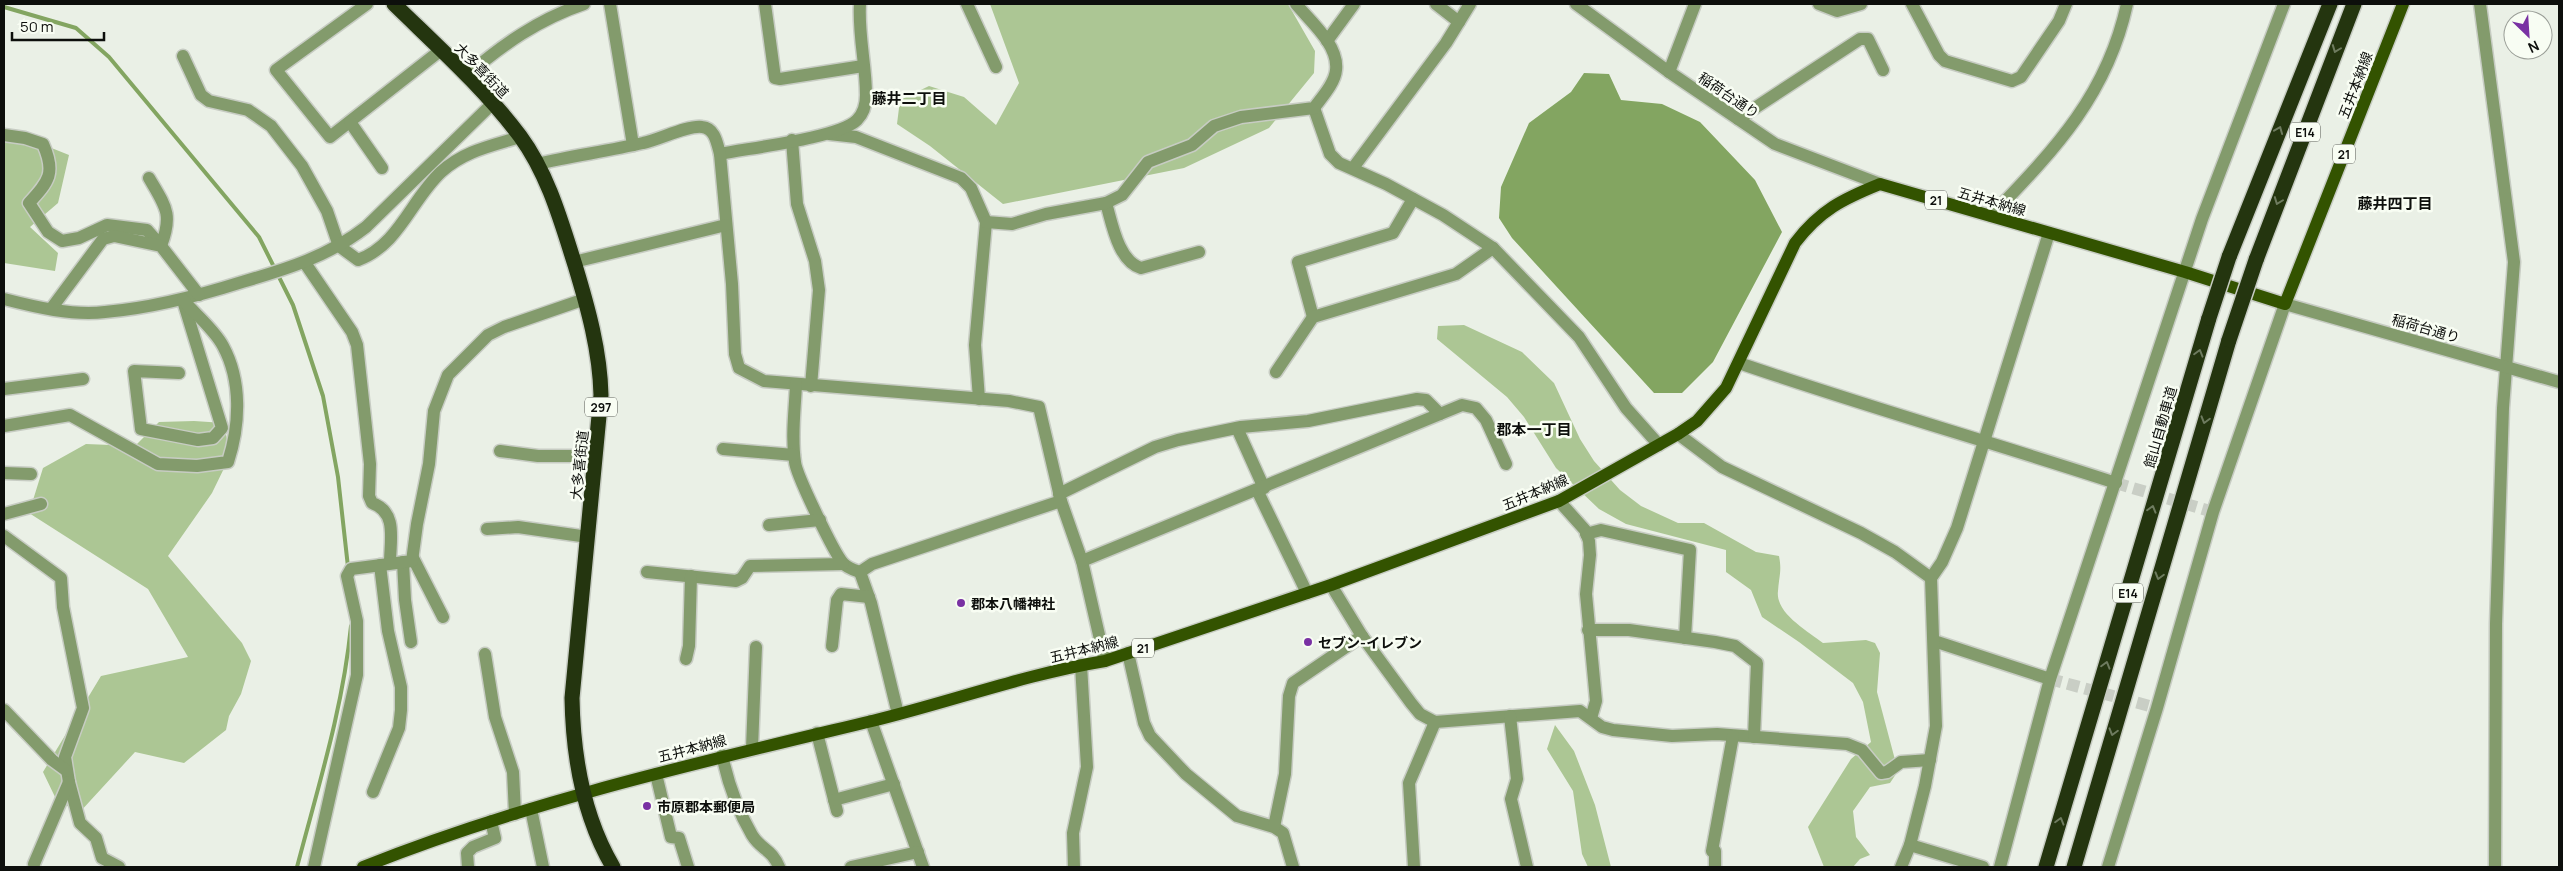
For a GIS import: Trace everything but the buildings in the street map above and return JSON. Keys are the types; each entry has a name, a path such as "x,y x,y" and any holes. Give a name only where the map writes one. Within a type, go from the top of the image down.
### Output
{"highway":[{"name":"大多喜街道","path":"394,4 493,104 520,137 537,164 560,218 594,332 601,380 596,456 572,698 575,749 583,794 613,867"},
{"name":"館山自動車道","path":"2046,867 2209,318 2229,257 2330,4"},
{"name":"E14","path":"2074,867 2229,340 2256,260 2354,4"}],"main road":[{"name":"五井本納線","path":"363,867 447,835 491,821 722,755 871,721 1081,665 1105,661 1331,585 1560,501 1698,421 1726,388 1795,243 1805,230 1830,207 1880,184 2185,272 2285,304 2403,4"}],"street":[{"path":"368,4 276,70 330,137 441,50"},
{"path":"466,76 503,44 567,6 584,4"},
{"path":"610,4 633,145"},
{"path":"765,4 775,78 780,80 862,66"},
{"path":"720,154 829,134 851,124 864,109 866,96 858,30 860,4"},
{"path":"967,4 996,67"},
{"path":"986,222 1012,224 1046,214 1106,202 1122,195 1148,162 1192,145 1214,126 1242,117 1314,108 1330,84 1336,70 1334,56 1327,41 1296,4"},
{"path":"1327,41 1354,4"},
{"path":"1436,4 1459,22"},
{"path":"1353,168 1446,44 1470,4"},
{"name":"稲荷台通り","path":"1576,4 1669,72 1774,144 1880,184"},
{"path":"1669,72 1696,4"},
{"path":"1819,4 1837,11 1861,4"},
{"path":"1912,4 1939,55 1945,62 2012,81 2021,78 2058,21 2066,4"},
{"path":"1991,216 2056,147 2089,102 2106,70 2127,4"},
{"path":"2000,867 2050,679 2185,272 2284,4"},
{"path":"2480,4 2514,262 2506,366 2496,624 2495,867"},
{"path":"1738,119 1860,39 1868,39 1874,46 1883,70"},
{"path":"183,56 201,95 209,101 248,110 271,126 302,166 327,210 339,246 358,260 374,254 390,238 440,173 466,154 520,137"},
{"path":"4,299 52,309 104,313 183,300 305,263 339,246 366,227 493,104"},
{"path":"1314,108 1330,154 1339,163 1353,168 1412,199 1493,248 1579,337 1626,408 1659,445"},
{"path":"350,122 382,168"},
{"path":"537,164 633,145 702,126 710,129 716,139 720,154 732,284 734,354 739,368 764,381 1030,403 1038,407 1060,498 1082,561 1105,661"},
{"path":"829,134 856,137 960,178 971,188 986,222 975,345 979,399"},
{"path":"4,135 26,138 43,144 50,159 51,173 44,186 30,203 48,232 62,241 79,238 106,225 147,230 199,296"},
{"path":"792,140 797,204 815,261 819,290 811,386"},
{"path":"149,178 165,205 168,225 161,246"},
{"path":"1313,317 1298,262 1392,233 1412,199"},
{"path":"1106,202 1122,249 1132,266 1141,268 1199,252"},
{"path":"574,262 726,225"},
{"path":"1901,867 1910,845 1936,726 1931,578 1942,562 1957,528 2049,233"},
{"path":"52,309 103,239 114,236 161,246"},
{"path":"1276,372 1313,317 1456,274 1493,248"},
{"path":"305,263 352,332 357,345 370,464 369,496 372,503 382,506 391,518 385,564 388,631 401,687 401,710 398,728 373,792"},
{"path":"411,642 405,600 408,560 429,464 434,411 448,375 488,335 504,327 585,299"},
{"path":"179,372 134,371 141,428 198,440 213,438 222,428 183,300"},
{"path":"4,426 70,415 158,464 197,466 228,462 234,442 238,406 233,371 223,345 183,300"},
{"path":"2108,867 2157,708 2213,512 2285,304"},
{"name":"稲荷台通り","path":"2285,304 2559,382"},
{"path":"1739,363 1815,389 1986,440 2116,483"},
{"path":"4,389 83,378"},
{"path":"796,384 795,464 820,520 843,564"},
{"path":"860,572 872,564 1060,498 1156,447 1237,428 1308,420 1416,400 1426,400 1440,414"},
{"path":"1082,561 1462,405 1476,408 1486,420 1506,464"},
{"path":"1237,428 1306,593"},
{"path":"1678,434 1722,468 1861,533 1895,552 1931,578"},
{"path":"723,449 794,456"},
{"path":"500,451 538,456 596,456"},
{"path":"4,473 31,474"},
{"path":"1560,501 1586,534 1590,555 1586,594 1596,701 1591,718"},
{"path":"4,514 41,504"},
{"path":"769,525 820,520"},
{"path":"487,529 518,527 588,537"},
{"path":"1586,534 1601,530 1690,550 1686,638"},
{"path":"4,536 61,578 62,607 83,708 65,757 68,777 80,823 96,838 102,858 119,867"},
{"path":"314,867 357,675 357,620 347,576 351,569 408,560"},
{"path":"408,560 443,617"},
{"path":"647,572 736,581 742,578 750,566 843,564 860,572 898,714"},
{"path":"686,659 689,646 691,576"},
{"path":"1331,585 1362,636 1420,714 1435,722 1580,711 1602,727 1613,730 1672,736 1733,736 1847,744 1862,750 1881,773 1887,772 1901,762 1930,760"},
{"path":"832,646 837,600 841,594 868,597"},
{"path":"1588,630 1629,630 1735,646 1757,663 1754,738"},
{"path":"1274,827 1285,774 1289,696 1293,683 1362,636"},
{"path":"1934,641 2050,679"},
{"path":"752,748 756,647"},
{"path":"1128,653 1144,723 1159,747 1210,796 1237,816 1274,827 1282,833 1287,842 1293,867"},
{"path":"485,654 495,717 512,772 515,814"},
{"path":"1074,867 1073,833 1087,767 1081,665"},
{"path":"4,710 68,777"},
{"path":"1510,716 1517,779 1511,799 1526,867"},
{"path":"871,721 923,867"},
{"path":"1414,867 1409,784 1435,722"},
{"path":"817,733 835,805 894,784"},
{"path":"1715,867 1713,851 1729,770 1733,736"},
{"path":"722,755 728,783 753,837 775,856 779,867"},
{"path":"656,774 671,837 679,838 688,867"},
{"path":"34,864 68,777"},
{"path":"531,809 543,867"},
{"path":"468,867 467,853 473,847 492,842 495,838 491,821"},
{"path":"1910,845 1983,867"},
{"path":"852,867 918,852"}],"shaded area":[{"path":"990,4 1288,4 1315,51 1314,73 1269,128 1184,168 1003,204 930,146 897,124 900,100 929,86 964,97 996,125 1019,83"},
{"path":"1584,73 1609,74 1621,100 1662,104 1700,122 1755,180 1782,232 1713,362 1682,393 1654,393 1512,238 1499,218 1501,187 1529,123 1571,92"},
{"path":"4,129 69,155 58,203 30,227 58,253 55,271 4,263"},
{"path":"1464,325 1522,352 1554,383 1580,439 1594,461 1620,490 1641,506 1678,523 1704,523 1756,552 1779,556 1778,599 1782,607 1794,621 1823,643 1866,640 1875,643 1880,653 1877,692 1898,771 1890,783 1870,787 1853,811 1856,837 1870,855 1860,859 1853,867 1824,867 1808,827 1851,759 1871,742 1863,702 1853,683 1762,617 1751,590 1726,572 1726,550 1626,524 1599,509 1556,468 1524,417 1507,397 1437,339 1438,326"},
{"path":"194,421 224,423 230,456 212,493 168,556 242,643 251,661 241,694 229,716 226,730 184,763 135,752 79,813 56,799 43,772 101,676 188,657 148,589 29,513 43,468 86,444 135,446 159,422"},
{"path":"1555,725 1574,751 1595,805 1611,867 1588,867 1582,854 1573,791 1547,749"}],"waterway":[{"path":"4,7 76,28 109,57 259,237 293,305 323,396 338,477 348,567"},
{"path":"297,867 336,717 351,626"}],"tunnel":[{"path":"2116,483 2213,512"},
{"path":"2050,679 2157,708"}],"place":[{"name":"郡本八幡神社","path":"961,603"},
{"name":"セブン-イレブン","path":"1308,642"},
{"name":"市原郡本郵便局","path":"647,806"}],"district":[{"name":"藤井二丁目","path":"909,98"},
{"name":"藤井四丁目","path":"2395,203"},
{"name":"郡本一丁目","path":"1534,429"}]}
